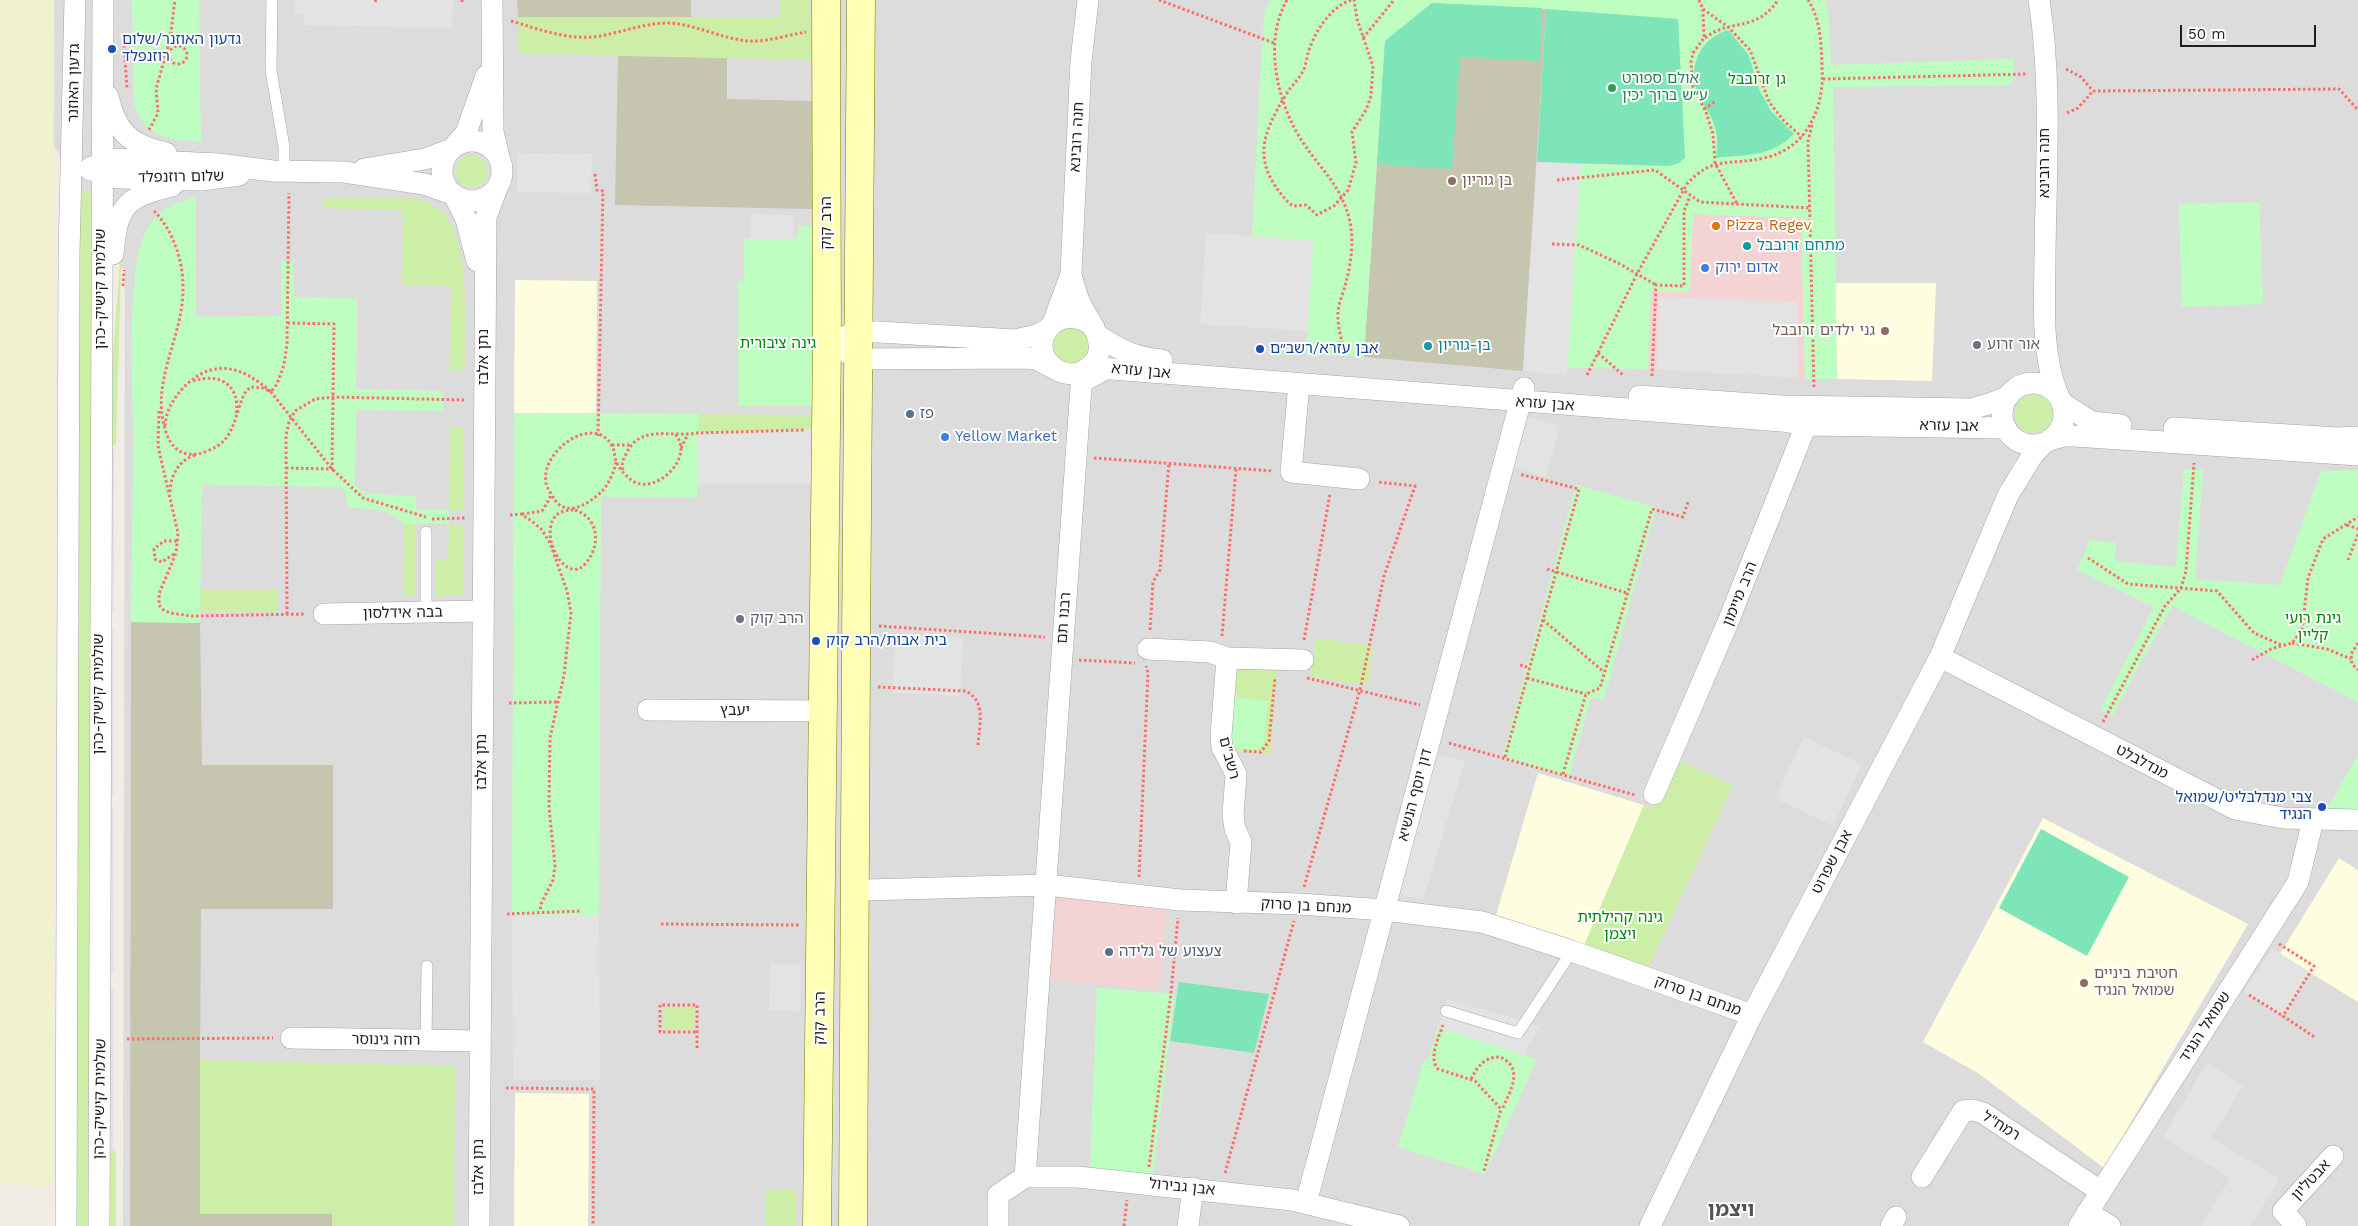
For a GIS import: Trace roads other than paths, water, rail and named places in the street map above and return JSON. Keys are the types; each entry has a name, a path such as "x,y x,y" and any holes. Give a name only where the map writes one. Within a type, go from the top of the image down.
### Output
{"main road":[{"name":"הרב קוק","path":"817,1226 827,342 826,0"},
{"path":"853,1226 853,905 861,0"}],"street":[{"name":"גדעון האוזנר","path":"75,0 72,141 92,168"},
{"name":"גדעון האוזנר","path":"92,168 103,58 103,0"},
{"name":"חנה רובינא","path":"1088,0 1081,61 1071,274 1076,292 1096,332"},
{"name":"חנה רובינא","path":"2039,0 2043,27 2056,71 2044,326 2050,371 2060,399"},
{"path":"491,61 466,133 444,157 441,171 444,185 452,194 468,201 483,199 497,188 503,170 493,132 492,7"},
{"path":"103,58 112,113 118,126 128,136 148,149 218,164"},
{"path":"453,147 464,141 480,142 494,150 499,157"},
{"name":"שלום רוזנפלד","path":"344,172 425,159 453,147"},
{"name":"שלום רוזנפלד","path":"92,168 117,159 218,164 278,171 344,172 424,184 452,194"},
{"name":"שלום רוזנפלד","path":"92,168 122,178 201,180 278,171"},
{"name":"שולמית קישיק-כהן","path":"66,1226 71,192 92,168"},
{"name":"שולמית קישיק-כהן","path":"92,168 101,323 99,1226"},
{"path":"101,323 109,297 115,229 120,214 138,196 154,190 201,180"},
{"name":"נתן אלבז","path":"479,1226 486,217 497,188"},
{"name":"נתן אלבז","path":"452,194 461,206 471,234 485,298"},
{"name":"חנה רובינא","path":"1050,326 1071,274"},
{"path":"1070,316 1079,317 1096,332 1098,356 1093,364 1085,370 1076,374 1066,374 1036,359 1026,358 859,359 827,342 859,332 1015,340 1037,335 1070,316"},
{"path":"1050,326 1042,347 1044,356 1049,364 1057,370"},
{"name":"חנה רובינא","path":"2013,392 2032,365 2044,326"},
{"name":"אבן עזרא","path":"1096,332 1120,350 1139,358 1523,395 2007,430"},
{"name":"אבן עזרא","path":"1085,370 1109,369 1299,384 1523,395"},
{"name":"רבנו תם","path":"1025,1177 1081,387 1094,374 1109,369"},
{"path":"2358,437 2338,438 2092,422 2044,385 2035,383 2013,392 2003,411 2007,430 2018,441 2027,445 2064,436 2075,436 2358,455"},
{"path":"1299,384 1291,472 1359,479"},
{"name":"אבן עזרא","path":"1810,416 1820,415 1838,407 1971,409 1992,404 2013,392"},
{"name":"דון יוסף הנשיא","path":"1306,1203 1523,395"},
{"path":"2048,441 2059,432 2063,423 2064,413 2060,399"},
{"name":"הרב מיימון","path":"1654,794 1732,613 1810,416"},
{"name":"אבן שפרוט","path":"2007,430 2013,460 2008,495"},
{"name":"אבן שפרוט","path":"1650,1226 1752,1015 1940,657 2008,495 2032,456 2048,441"},
{"name":"בבה אידלסון","path":"324,614 482,611"},
{"path":"1147,656 1210,652 1224,657 1304,660"},
{"name":"רשב\"ם","path":"1224,657 1221,736 1236,774 1233,815 1235,828 1241,842 1236,903"},
{"name":"מנדלבלט","path":"1940,657 2235,809 2283,818 2358,820"},
{"name":"יעבץ","path":"648,710 823,711"},
{"name":"שמואל הנגיד","path":"2083,1219 2298,882 2312,820"},
{"name":"מנחם בן סרוק","path":"853,905 856,896 866,890 1047,885 1180,900 1299,904 1384,910 1482,922 1572,951 1752,1015"},
{"name":"רוזה גינוסר","path":"291,1038 480,1041"},
{"name":"רמח\"ל","path":"1922,1176 1963,1111 1972,1110 1983,1113 2100,1191"},
{"name":"אבטליון","path":"2296,1226 2283,1211 2333,1156"},
{"path":"998,1226 998,1195 1025,1177"},
{"name":"אבן גבירול","path":"1025,1177 1078,1177 1138,1188 1193,1188 1220,1191 1306,1203 1400,1226"},
{"path":"1188,1226 1193,1188"},
{"path":"2083,1219 2110,1226"}],"lane":[{"path":"272,0 271,70 284,148 278,171"},
{"path":"426,532 426,612"},
{"path":"1447,1012 1518,1033 1572,951"},
{"path":"426,1041 427,966"}],"place":[{"name":"גדעון האוזנר/שלום רוזנפלד","path":"112,49"},
{"name":"אולם ספורט ע״ש ברוך יכין","path":"1612,88"},
{"name":"בן גוריון","path":"1452,181"},
{"name":"Pizza Regev","path":"1716,226"},
{"name":"מתחם זרובבל","path":"1747,246"},
{"name":"אדום ירוק","path":"1705,268"},
{"name":"גני ילדים זרובבל","path":"1885,331"},
{"name":"אור זרוע","path":"1977,345"},
{"name":"בן-גוריון","path":"1428,346"},
{"name":"אבן עזרא/רשב״ם","path":"1260,349"},
{"name":"פז","path":"910,414"},
{"name":"Yellow Market","path":"945,437"},
{"name":"הרב קוק","path":"740,619"},
{"name":"בית אבות/הרב קוק","path":"816,641"},
{"name":"צבי מנדלבליט/שמואל הנגיד","path":"2322,807"},
{"name":"צעצוע של גלידה","path":"1109,952"},
{"name":"חטיבת ביניים שמואל הנגיד","path":"2084,983"}],"district":[{"name":"ויצמן","path":"1731,1210"}],"park label":[{"name":"גן זרובבל","path":"1757,80"},
{"name":"גינה ציבורית","path":"778,344"},
{"name":"גינת רועי קליין","path":"2313,628"},
{"name":"גינה קהילתית ויצמן","path":"1620,926"}]}
